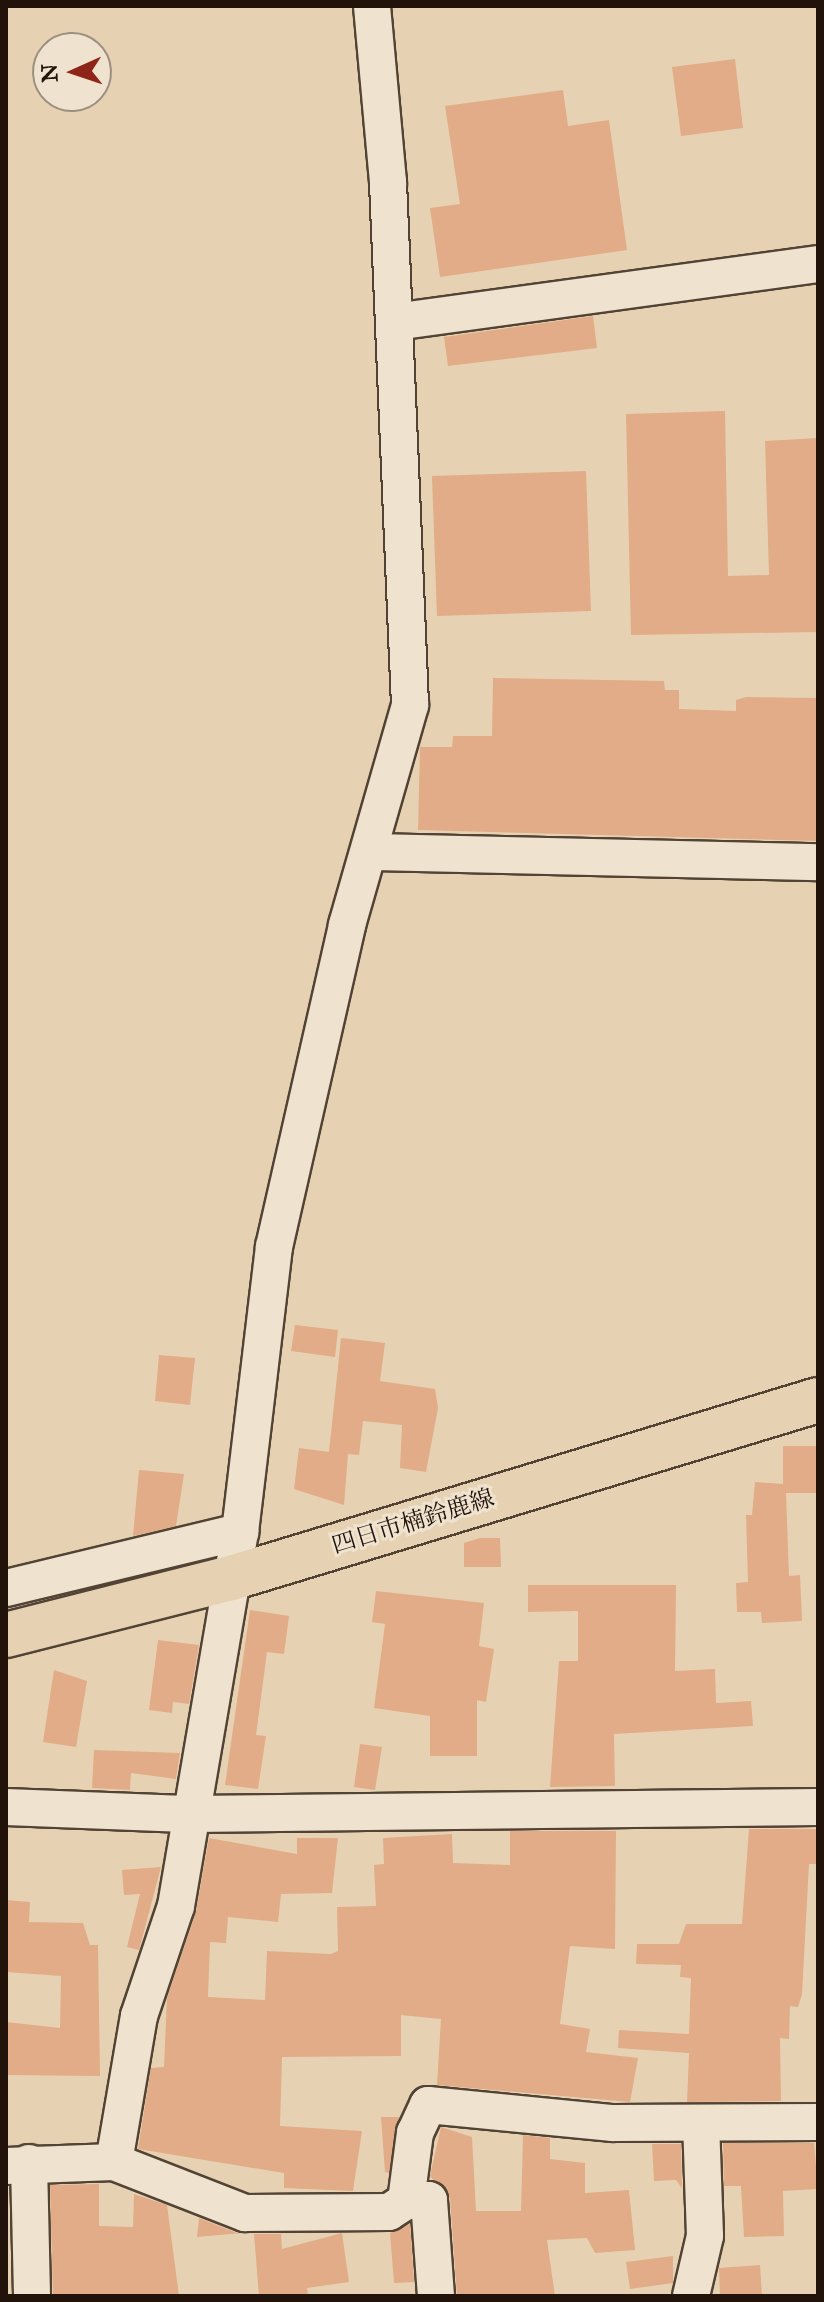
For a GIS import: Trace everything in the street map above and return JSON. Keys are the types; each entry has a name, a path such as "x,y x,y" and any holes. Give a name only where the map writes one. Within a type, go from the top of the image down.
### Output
{"main road":[{"name":"四日市楠鈴鹿線","path":"6,1635 231,1578 818,1400"}],"street":[{"path":"114,2162 139,2016 176,1906 240,1532 274,1247 370,852 410,705 395,322 372,6"},
{"path":"395,322 818,264"},
{"path":"370,852 818,862"},
{"path":"6,1588 240,1532"},
{"path":"6,1807 192,1814 818,1807"},
{"path":"406,2201 415,2133 428,2105 613,2123 818,2122"},
{"path":"691,2296 705,2236 701,2123"},
{"path":"32,2296 18,2164 114,2162 245,2213 389,2212 406,2201 429,2200 436,2296"}],"building":[{"path":"735,59 743,128 681,136 672,67"},
{"path":"563,90 568,126 609,120 627,250 440,277 430,208 460,204 445,106"},
{"path":"593,316 597,348 448,366 444,337"},
{"path":"725,411 728,576 769,575 765,441 818,438 818,632 631,635 626,414"},
{"path":"586,471 591,611 437,616 432,476"},
{"path":"493,678 664,681 665,690 679,690 679,709 736,711 736,700 746,697 818,698 818,841 418,830 420,747 452,747 453,736 492,736"},
{"path":"295,1325 338,1330 335,1357 291,1351"},
{"path":"341,1338 385,1343 380,1381 435,1389 438,1408 426,1472 400,1468 402,1425 363,1421 359,1455 348,1454 344,1505 294,1489 299,1448 329,1452"},
{"path":"159,1355 195,1358 190,1405 155,1401"},
{"path":"783,1446 818,1446 818,1493 786,1493 789,1576 800,1575 802,1621 762,1623 761,1612 737,1612 736,1583 748,1582 746,1515 752,1515 755,1482 783,1484"},
{"path":"139,1470 184,1474 176,1526 133,1536"},
{"path":"480,1538 500,1538 501,1567 464,1567 464,1543"},
{"path":"528,1585 676,1585 675,1671 715,1669 716,1703 751,1701 753,1726 614,1734 615,1786 550,1787 559,1661 578,1661 578,1611 528,1612"},
{"path":"376,1591 484,1603 479,1646 494,1649 486,1702 477,1700 477,1756 430,1756 430,1716 374,1708 385,1624 372,1622"},
{"path":"250,1610 289,1616 284,1654 267,1652 256,1735 266,1736 258,1789 225,1785"},
{"path":"158,1640 199,1645 189,1704 173,1702 172,1713 149,1710"},
{"path":"54,1670 87,1681 76,1747 43,1742"},
{"path":"360,1744 382,1747 375,1790 354,1787"},
{"path":"94,1750 180,1753 176,1779 131,1773 130,1790 92,1788"},
{"path":"749,1829 818,1829 818,1864 809,1864 802,1994 798,2007 790,2006 789,2039 780,2038 781,2101 687,2102 689,2053 618,2048 619,2030 689,2034 691,1978 680,1977 681,1965 636,1964 637,1944 679,1944 686,1924 742,1924"},
{"path":"510,1831 616,1831 615,1949 570,1946 560,2024 590,2029 586,2052 638,2058 630,2102 437,2085 441,2019 401,2015 401,2056 282,2057 280,2126 362,2131 353,2191 284,2188 284,2173 138,2149 151,2068 164,2067 167,1998 196,1912 209,1838 297,1854 297,1838 338,1838 332,1893 281,1894 278,1922 228,1917 226,1943 210,1942 208,1997 265,2000 267,1951 331,1954 338,1951 337,1907 376,1906 374,1865 384,1864 383,1838 452,1834 453,1863 510,1865"},
{"path":"161,1867 139,1950 127,1947 140,1894 124,1895 122,1870"},
{"path":"6,1900 30,1902 29,1922 83,1923 90,1945 98,1945 100,2076 6,2075 6,2022 60,2028 61,1976 6,1972"},
{"path":"381,2117 399,2117 389,2173 385,2172"},
{"path":"441,2127 472,2137 476,2211 521,2211 523,2135 550,2138 550,2159 585,2163 585,2193 629,2190 635,2250 595,2253 587,2238 547,2240 555,2296 457,2296 450,2198 430,2176"},
{"path":"723,2143 814,2143 818,2189 783,2191 784,2236 744,2237 741,2186 724,2186"},
{"path":"652,2144 681,2144 682,2188 676,2180 654,2181"},
{"path":"99,2184 99,2226 133,2227 134,2194 167,2205 179,2296 53,2296 50,2185"},
{"path":"199,2218 237,2233 242,2233 197,2237"},
{"path":"410,2224 414,2282 394,2283 390,2233"},
{"path":"342,2233 349,2282 307,2288 308,2295 259,2296 254,2234 281,2234 282,2249"},
{"path":"673,2256 673,2283 630,2289 626,2262"},
{"path":"760,2265 762,2296 720,2296 719,2268"}]}
